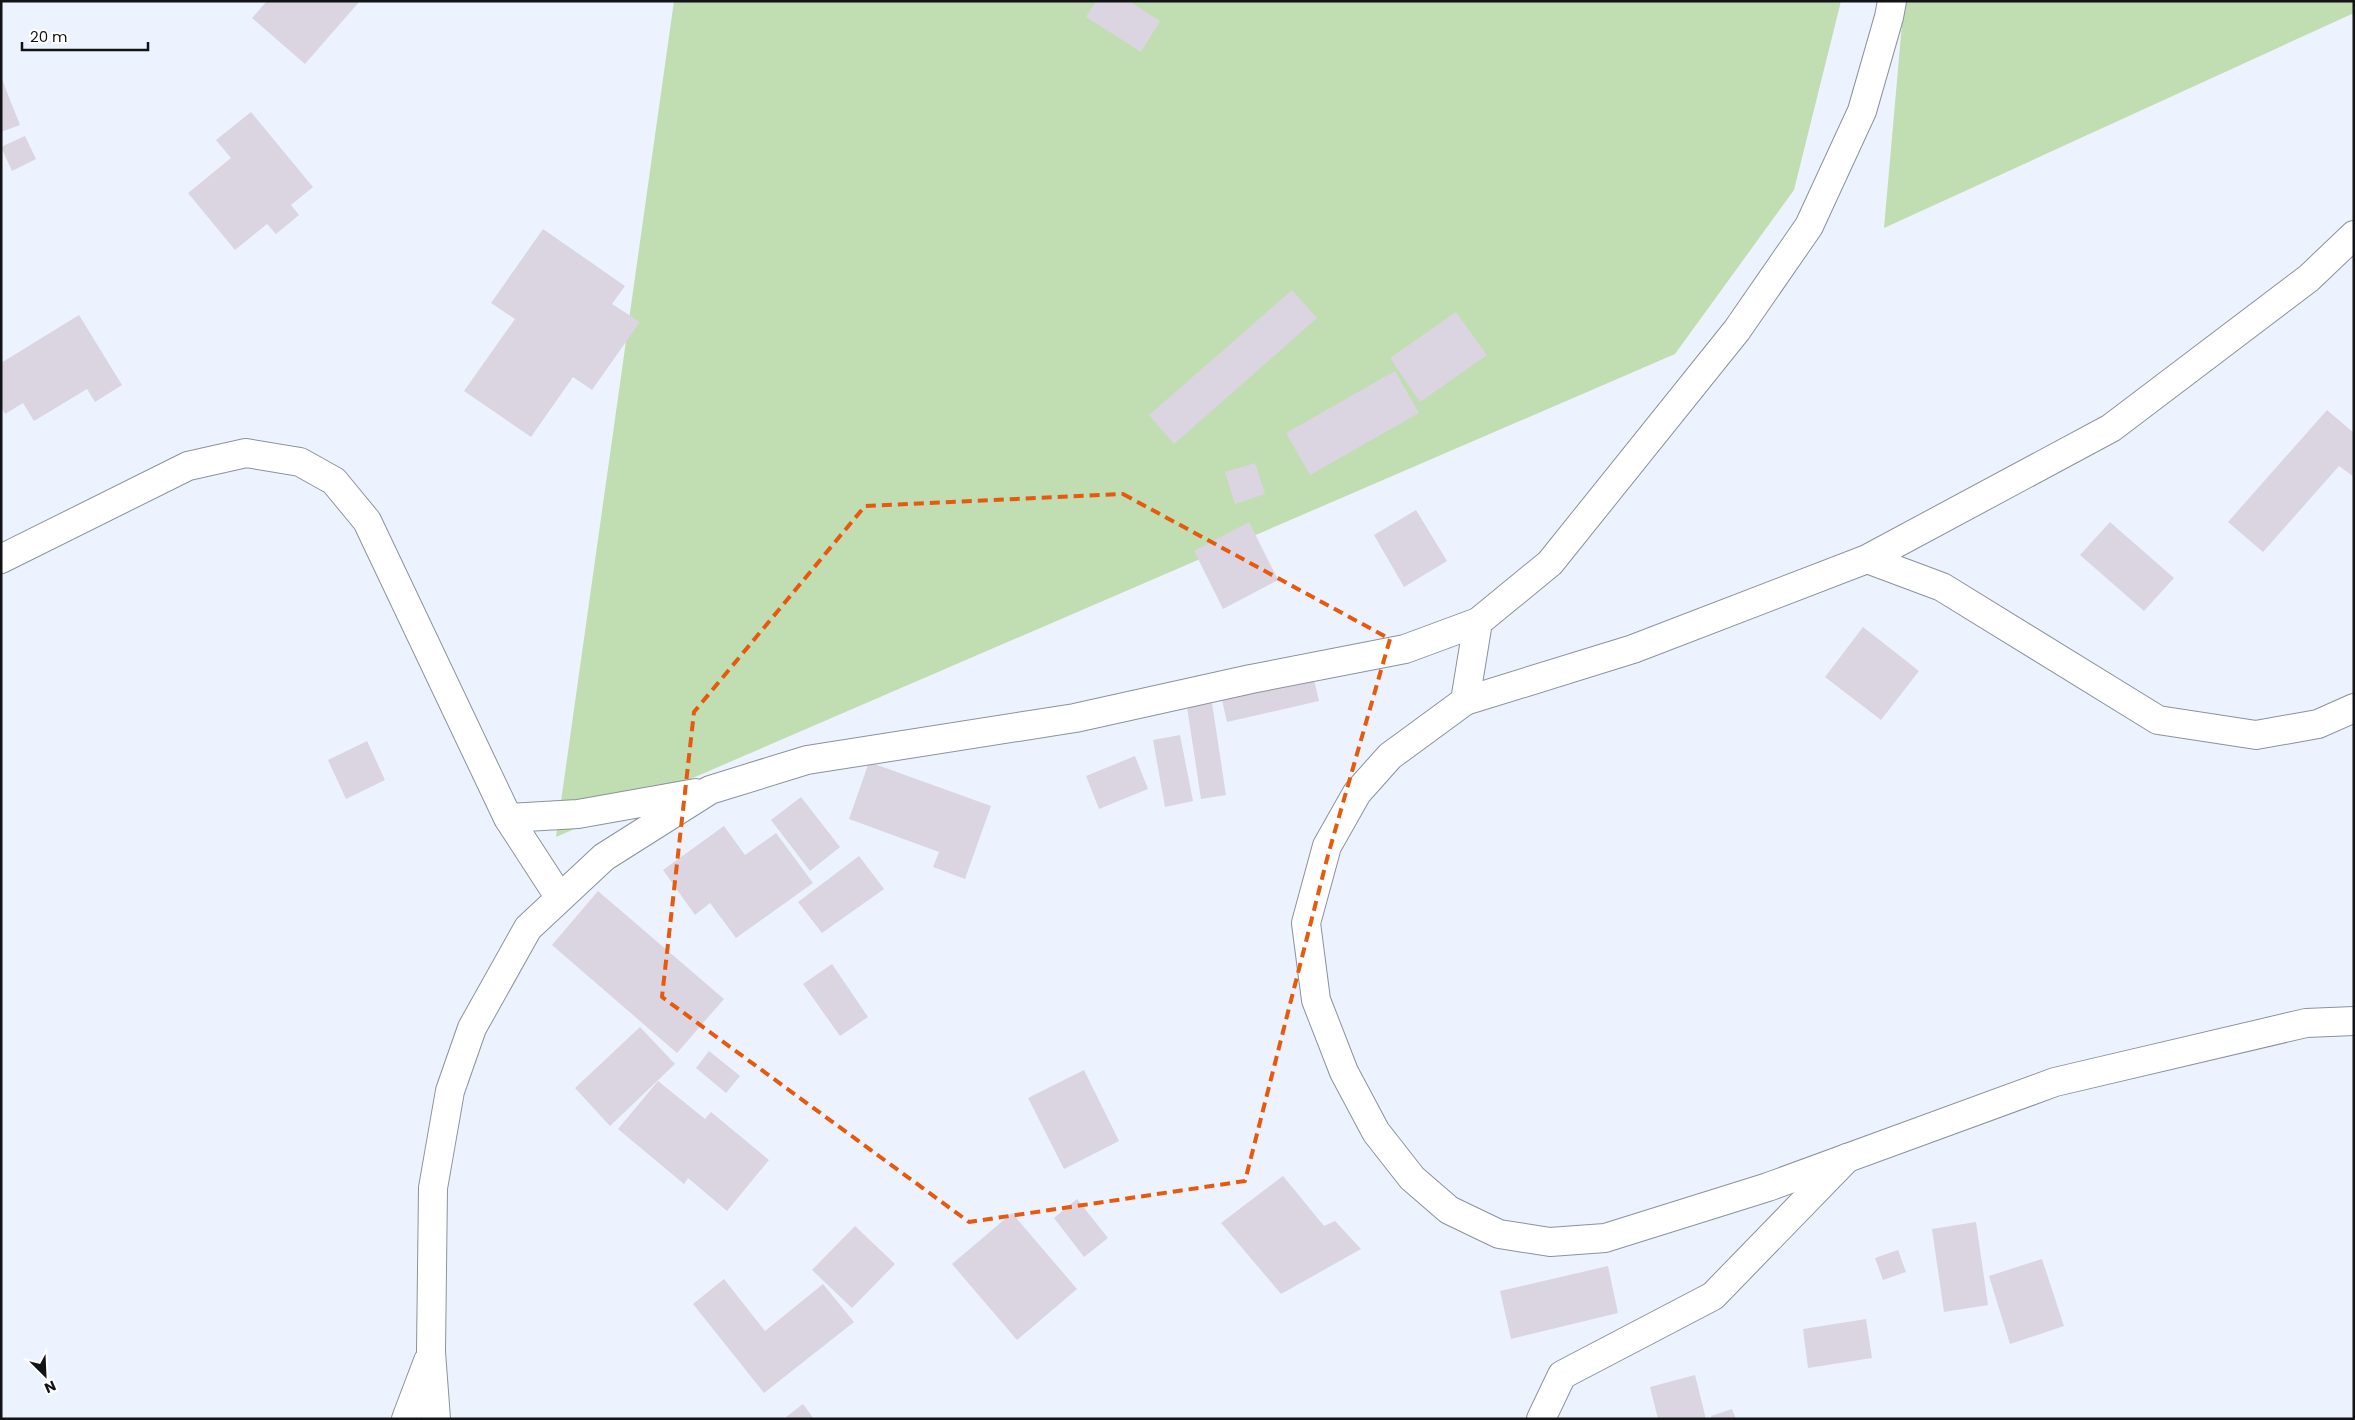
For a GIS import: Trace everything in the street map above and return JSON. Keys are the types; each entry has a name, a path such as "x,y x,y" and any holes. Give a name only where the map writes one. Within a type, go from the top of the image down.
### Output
{"street":[{"path":"508,818 578,814 710,790 806,760 1075,718 1252,679 1405,649 1478,622 1550,563 1737,330 1809,226 1862,111 1892,1"},
{"path":"2354,235 2309,278 2112,428 1867,559 1633,649 1465,701 1390,756 1357,793 1327,846 1306,923 1316,1000 1344,1072 1376,1132 1412,1178 1449,1210 1499,1234 1550,1242 1605,1238 1768,1186 2055,1082 2306,1023 2354,1021"},
{"path":"1,559 188,466 246,452 300,462 334,481 367,521 508,818 560,898"},
{"path":"1867,559 1942,587 2158,720 2256,735 2318,724 2354,708"},
{"path":"1465,701 1478,622"},
{"path":"436,1419 431,1352 433,1188 450,1091 472,1028 528,928 604,857 710,790"},
{"path":"1540,1419 1562,1376 1714,1296 1847,1158"},
{"path":"406,1419 431,1352"}],"highlighted area":[{"path":"1123,494 1390,639 1328,855 1245,1181 969,1222 662,997 694,712 865,506"}],"green space":[{"path":"674,1 1841,1 1794,190 1675,354 556,837"},
{"path":"1904,1 2354,1 2354,13 1884,228"}],"building":[{"path":"267,1 359,2 305,64 252,18"},
{"path":"1096,1 1129,1 1160,21 1141,52 1086,17"},
{"path":"1,77 20,125 1,132"},
{"path":"251,112 313,187 291,205 299,215 276,234 267,224 235,250 188,193 231,158 216,140"},
{"path":"25,136 36,159 12,171 1,147"},
{"path":"543,229 625,286 612,304 640,322 592,390 573,377 531,437 464,391 515,319 491,303"},
{"path":"1292,290 1317,318 1174,444 1149,415"},
{"path":"1456,312 1487,355 1420,402 1390,358"},
{"path":"79,315 122,385 95,402 87,389 34,421 23,403 5,414 1,407 1,363"},
{"path":"1395,371 1419,413 1310,475 1286,433"},
{"path":"2327,410 2354,433 2354,477 2339,466 2263,552 2228,522"},
{"path":"1255,463 1265,494 1235,504 1225,472"},
{"path":"1416,510 1447,561 1404,587 1374,535"},
{"path":"1249,522 1278,580 1223,609 1194,551"},
{"path":"2110,522 2174,578 2144,611 2080,555"},
{"path":"1863,627 1919,671 1881,720 1825,677"},
{"path":"1313,675 1319,701 1227,722 1221,696"},
{"path":"1212,703 1226,795 1201,799 1187,707"},
{"path":"1180,735 1193,801 1165,807 1153,740"},
{"path":"367,741 385,780 346,799 328,760"},
{"path":"1135,756 1148,789 1099,809 1086,776"},
{"path":"869,762 991,806 965,879 933,867 939,852 849,819"},
{"path":"801,797 840,847 810,871 771,820"},
{"path":"724,826 745,855 776,833 813,883 736,938 710,903 695,915 663,870"},
{"path":"859,856 884,889 822,933 798,902"},
{"path":"598,891 724,999 677,1053 552,945"},
{"path":"832,964 868,1017 840,1036 803,984"},
{"path":"640,1027 675,1064 610,1126 575,1088"},
{"path":"709,1051 740,1076 726,1093 696,1068"},
{"path":"1084,1070 1119,1141 1064,1169 1028,1098"},
{"path":"658,1081 705,1119 711,1112 769,1160 727,1211 688,1178 684,1184 618,1129"},
{"path":"1283,1176 1324,1226 1335,1221 1361,1249 1281,1294 1221,1223"},
{"path":"1077,1199 1108,1238 1084,1257 1054,1218"},
{"path":"1012,1213 1077,1289 1017,1340 952,1264"},
{"path":"1976,1222 1988,1305 1944,1312 1932,1229"},
{"path":"855,1226 895,1264 852,1308 812,1270"},
{"path":"1898,1250 1906,1272 1883,1280 1875,1258"},
{"path":"2042,1259 2064,1326 2010,1344 1989,1276"},
{"path":"1608,1266 1618,1313 1511,1339 1500,1291"},
{"path":"724,1279 765,1331 823,1284 854,1322 764,1393 693,1304"},
{"path":"1866,1319 1872,1358 1808,1368 1803,1329"},
{"path":"1695,1375 1706,1419 1658,1419 1650,1387"},
{"path":"803,1404 814,1419 787,1419 786,1417"},
{"path":"1732,1409 1736,1419 1712,1419 1711,1416"}]}
